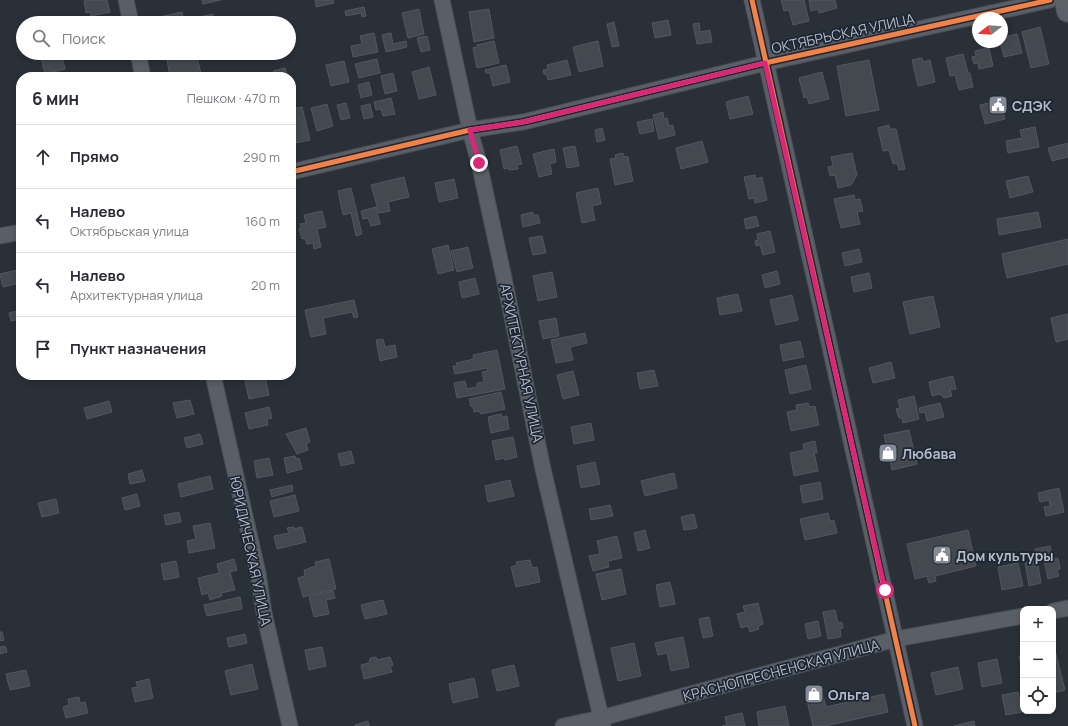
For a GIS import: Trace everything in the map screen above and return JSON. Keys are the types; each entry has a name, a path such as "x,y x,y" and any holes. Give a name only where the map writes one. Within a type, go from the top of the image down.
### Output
{"main road":[{"path":"1066,0 1068,11"}],"street":[{"path":"126,0 129,16"},
{"name":"АРХИТЕКТУРНАЯ УЛИЦА","path":"442,0 504,278 543,469 602,722"},
{"path":"752,0 915,726"},
{"name":"ОКТЯБРЬСКАЯ УЛИЦА","path":"296,171 470,130 523,122 765,63 1050,0"},
{"path":"139,60 142,72"},
{"path":"0,236 16,233"},
{"name":"ЮРИДИЧЕСКАЯ УЛИЦА","path":"214,380 258,573 264,613 290,726"},
{"path":"1056,610 1068,608"},
{"name":"КРАСНОПРЕСНЕНСКАЯ УЛИЦА","path":"563,726 602,722 896,639 1020,617"}],"building":[{"path":"107,0 110,12 91,16 90,12 86,13 84,1"},
{"path":"202,0 221,0 203,4"},
{"path":"315,0 333,0 334,3 316,7"},
{"path":"781,0 804,0 809,21 793,25 789,10 784,11"},
{"path":"809,0 835,0 837,8 819,13 818,9 811,11"},
{"path":"364,7 366,16 362,17 361,13 346,16 345,11"},
{"path":"419,9 424,34 408,38 402,13"},
{"path":"489,9 494,38 474,42 469,12"},
{"path":"182,12 183,16 163,16"},
{"path":"668,20 671,35 655,38 652,23"},
{"path":"614,22 619,46 612,47 607,24"},
{"path":"699,23 700,32 710,30 712,42 697,44 693,24"},
{"path":"1040,27 1049,64 1031,68 1022,32"},
{"path":"374,33 378,52 353,57 351,46 362,44 360,36"},
{"path":"391,33 393,44 406,41 407,47 386,52 382,35"},
{"path":"1017,34 1022,53 1004,57 1002,48 1008,48 1008,36"},
{"path":"427,36 430,50 421,52 417,38"},
{"path":"494,41 499,63 477,68 473,48 477,47 477,45"},
{"path":"598,41 603,66 579,72 573,47"},
{"path":"989,48 993,66 979,69 978,63 974,64 972,57 976,56 975,51"},
{"path":"963,54 973,87 959,90 955,75 950,76 946,58"},
{"path":"922,58 923,62 930,60 935,82 918,86 912,60"},
{"path":"377,59 380,73 359,78 355,64"},
{"path":"42,60 63,60 65,69 53,72 44,72"},
{"path":"167,60 198,60 201,72 169,72"},
{"path":"567,60 571,75 548,80 547,75 544,74 543,70 548,69 547,65"},
{"path":"869,60 879,110 846,116 837,66"},
{"path":"344,61 349,82 331,86 326,65"},
{"path":"506,65 510,82 493,86 490,73 486,73 485,70"},
{"path":"429,67 436,95 419,99 412,72"},
{"path":"285,68 286,72 273,72"},
{"path":"822,72 829,99 809,104 807,97 804,98 799,78"},
{"path":"393,73 397,91 385,94 381,76"},
{"path":"369,82 372,95 361,98 358,85"},
{"path":"748,96 753,114 730,119 726,102"},
{"path":"391,98 395,114 383,116 381,109 376,110 374,102"},
{"path":"1000,100 1005,119 985,124 980,105"},
{"path":"346,103 350,118 341,120 337,105"},
{"path":"327,104 333,126 317,131 311,108"},
{"path":"370,104 373,117 364,119 361,106"},
{"path":"302,107 310,140 296,143 296,108"},
{"path":"663,112 664,119 667,118 669,126 673,125 675,135 659,139 653,115"},
{"path":"652,119 654,131 640,134 637,122"},
{"path":"889,125 890,129 896,129 905,169 899,170 897,163 893,164 889,150 883,151 878,128"},
{"path":"1035,127 1039,147 1008,153 1006,141 1022,138 1020,130"},
{"path":"602,128 605,140 597,142 595,130"},
{"path":"702,141 708,162 681,169 676,148"},
{"path":"1068,143 1068,157 1052,161 1048,148"},
{"path":"517,146 522,164 517,165 518,169 504,169 500,150"},
{"path":"575,146 579,166 567,168 563,148"},
{"path":"554,149 556,162 550,164 552,174 539,177 533,154"},
{"path":"623,153 623,156 628,157 633,181 615,185 610,159 616,158 615,155"},
{"path":"852,153 857,175 851,185 838,188 835,175 830,176 828,167 833,166 831,157"},
{"path":"755,175 756,179 762,177 767,200 755,203 754,198 749,199 744,177"},
{"path":"1028,176 1033,192 1010,198 1006,181"},
{"path":"404,177 409,197 388,202 390,211 379,213 371,185"},
{"path":"454,179 458,198 439,202 435,183"},
{"path":"351,188 362,234 356,236 351,213 343,215 338,191"},
{"path":"598,188 601,204 592,206 595,220 582,223 576,193"},
{"path":"854,195 855,200 860,199 863,211 857,212 860,224 841,228 834,199"},
{"path":"376,207 380,224 371,226 368,218 363,219 361,211"},
{"path":"322,211 326,227 317,229 321,247 314,249 313,243 307,244 305,238 302,239 299,229 301,229 300,224 306,223 304,215"},
{"path":"533,212 533,215 538,215 540,223 523,227 521,215"},
{"path":"1038,212 1041,227 999,235 997,219"},
{"path":"756,216 759,226 746,229 744,219"},
{"path":"770,231 775,252 763,255 760,245 756,246 755,241 758,240 757,234"},
{"path":"542,236 546,253 533,255 529,238"},
{"path":"1068,239 1068,264 1007,278 1002,254"},
{"path":"448,245 454,270 438,274 432,249"},
{"path":"468,247 473,268 457,272 451,251"},
{"path":"859,249 862,262 845,266 842,253"},
{"path":"16,270 16,284 3,287 0,274"},
{"path":"777,271 780,284 765,288 762,275"},
{"path":"552,272 557,297 538,301 533,276"},
{"path":"869,273 872,288 854,292 851,277"},
{"path":"475,278 479,294 462,298 459,282"},
{"path":"738,294 742,311 720,315 717,298"},
{"path":"792,295 798,320 776,325 770,300"},
{"path":"933,296 940,327 910,334 903,302"},
{"path":"354,300 358,317 354,318 352,312 323,318 326,334 311,337 305,310"},
{"path":"16,311 16,320 11,321 9,313"},
{"path":"1068,314 1068,339 1056,342 1051,318"},
{"path":"556,318 559,336 543,339 539,321"},
{"path":"585,333 587,343 570,347 573,360 556,363 551,340"},
{"path":"383,339 385,347 395,345 397,357 380,361 376,340"},
{"path":"800,341 804,357 783,361 780,345"},
{"path":"497,350 505,389 457,398 454,383 465,381 467,389 477,387 477,383 484,382 482,372 488,371 487,368 455,374 453,366 457,366 456,363 474,359 473,355"},
{"path":"891,362 895,378 873,383 869,368"},
{"path":"806,365 811,389 790,394 785,370"},
{"path":"654,370 658,386 640,389 637,373"},
{"path":"573,371 579,395 563,399 557,375"},
{"path":"953,376 956,389 950,390 952,396 944,398 940,394 932,396 929,382"},
{"path":"245,380 266,380 269,395 249,399"},
{"path":"501,392 505,409 481,414 479,411 474,412 473,406 471,407 469,399"},
{"path":"914,396 919,419 903,423 902,418 899,418 896,409 900,408 898,400"},
{"path":"190,400 194,414 177,418 173,403"},
{"path":"109,401 112,412 87,419 84,408"},
{"path":"808,403 809,407 815,406 819,425 791,431 787,412 797,410 796,405"},
{"path":"940,403 944,417 927,421 925,412 920,413 919,408"},
{"path":"269,407 272,418 267,419 268,425 249,429 245,413"},
{"path":"501,414 502,417 507,416 509,429 491,433 488,417"},
{"path":"591,423 594,440 574,444 571,427"},
{"path":"306,428 310,442 306,444 308,450 297,454 286,434"},
{"path":"909,430 917,464 892,470 884,435"},
{"path":"200,434 203,444 187,448 184,438"},
{"path":"513,437 517,457 505,460 504,458 496,460 492,441"},
{"path":"815,441 817,453 814,453 818,471 794,476 790,453 804,450 803,444"},
{"path":"351,451 354,463 341,466 338,454"},
{"path":"295,456 296,459 299,458 302,469 287,473 284,458"},
{"path":"269,458 273,475 257,478 254,461"},
{"path":"595,462 600,484 581,488 577,466"},
{"path":"142,470 145,481 130,484 128,474"},
{"path":"674,473 677,488 645,496 641,481"},
{"path":"210,476 213,489 181,497 178,484"},
{"path":"510,480 514,496 488,502 485,486"},
{"path":"820,482 823,499 803,503 800,486"},
{"path":"292,485 293,491 272,497 270,490"},
{"path":"1059,488 1064,512 1046,516 1044,507 1050,506 1049,500 1040,502 1038,493"},
{"path":"137,494 140,506 125,510 122,498"},
{"path":"295,495 299,511 274,517 270,501"},
{"path":"56,499 59,513 42,517 38,503"},
{"path":"610,505 613,516 591,520 589,509"},
{"path":"179,512 181,522 166,525 164,515"},
{"path":"828,513 830,521 834,520 837,533 805,540 800,519"},
{"path":"694,514 697,528 684,530 681,517"},
{"path":"210,523 215,548 189,553 187,541 196,539 193,526"},
{"path":"294,527 294,529 302,527 306,542 277,549 274,536 289,533 287,528"},
{"path":"645,530 650,548 638,551 634,533"},
{"name":"Дом культуры","path":"968,530 976,566 935,576 936,581 929,583 927,576 915,579 907,544"},
{"path":"617,536 622,558 608,561 609,567 593,571 589,556 600,554 597,541"},
{"path":"1050,546 1052,557 1037,560 1035,549"},
{"path":"1058,558 1060,569 1057,569 1059,576 1048,579 1044,561"},
{"path":"234,559 237,570 230,572 235,590 221,593 222,596 210,600 208,593 202,595 198,578 219,573 217,564"},
{"path":"329,559 336,589 303,597 298,578 305,576 304,570 316,566 315,562"},
{"path":"530,560 532,568 537,567 540,582 516,587 511,567 517,565 516,562"},
{"path":"1037,560 1041,583 1029,586 1025,563"},
{"path":"176,561 179,577 164,580 161,564"},
{"path":"1018,563 1023,586 1002,590 998,567"},
{"path":"621,569 626,594 602,600 596,574"},
{"path":"670,582 675,604 660,607 656,585"},
{"path":"333,591 335,598 326,600 329,614 314,617 309,597"},
{"path":"240,597 242,609 207,616 204,605"},
{"path":"383,600 387,614 365,619 361,605"},
{"path":"758,603 763,624 758,626 759,629 750,632 748,626 741,628 737,614 745,612 743,606"},
{"path":"835,610 838,623 842,622 843,628 840,629 841,637 828,639 823,612"},
{"path":"709,617 713,636 703,638 699,619"},
{"path":"818,621 821,636 808,639 805,624"},
{"path":"0,632 2,632 4,640 0,641"},
{"path":"245,634 247,643 229,647 227,638"},
{"path":"683,637 689,667 671,671 667,653 658,655 655,643"},
{"path":"634,643 641,676 618,681 611,648"},
{"path":"5,646 7,652 0,654 0,647"},
{"path":"322,647 326,666 309,670 305,650"},
{"path":"1056,654 1065,690 1056,692"},
{"path":"376,657 377,660 390,657 393,665 390,666 392,672 364,679 361,665 369,663 370,658"},
{"path":"997,659 1002,683 982,687 978,663"},
{"path":"252,664 258,689 231,695 225,671"},
{"path":"514,665 519,686 497,691 492,670"},
{"path":"958,667 963,689 936,695 931,673"},
{"path":"26,670 30,686 10,690 6,674"},
{"path":"474,678 478,697 453,703 449,684"},
{"path":"149,679 153,698 135,702 132,688 138,687 136,682"},
{"path":"822,692 826,707 884,694 888,712 825,726 813,726 806,696"},
{"path":"1018,692 1020,712 1006,715 1002,695"},
{"path":"79,697 80,703 85,702 88,713 66,718 63,707 69,705 68,699"},
{"path":"785,706 789,726 759,726 757,712"},
{"path":"742,713 745,726 722,726 727,725 725,717"},
{"path":"368,721 369,726 355,726 355,725"},
{"path":"974,721 975,726 954,726"}],"cycle path":[{"path":"752,0 915,726"},
{"path":"296,171 470,130 523,122 765,63 1050,0"}],"place":[{"name":"СДЭК","path":"998,105"},
{"name":"Любава","path":"888,453"},
{"name":"Дом культуры","path":"942,555"},
{"name":"Ольга","path":"814,694"}],"route":[{"path":"479,163 470,130 523,122 765,63 885,590"}]}
